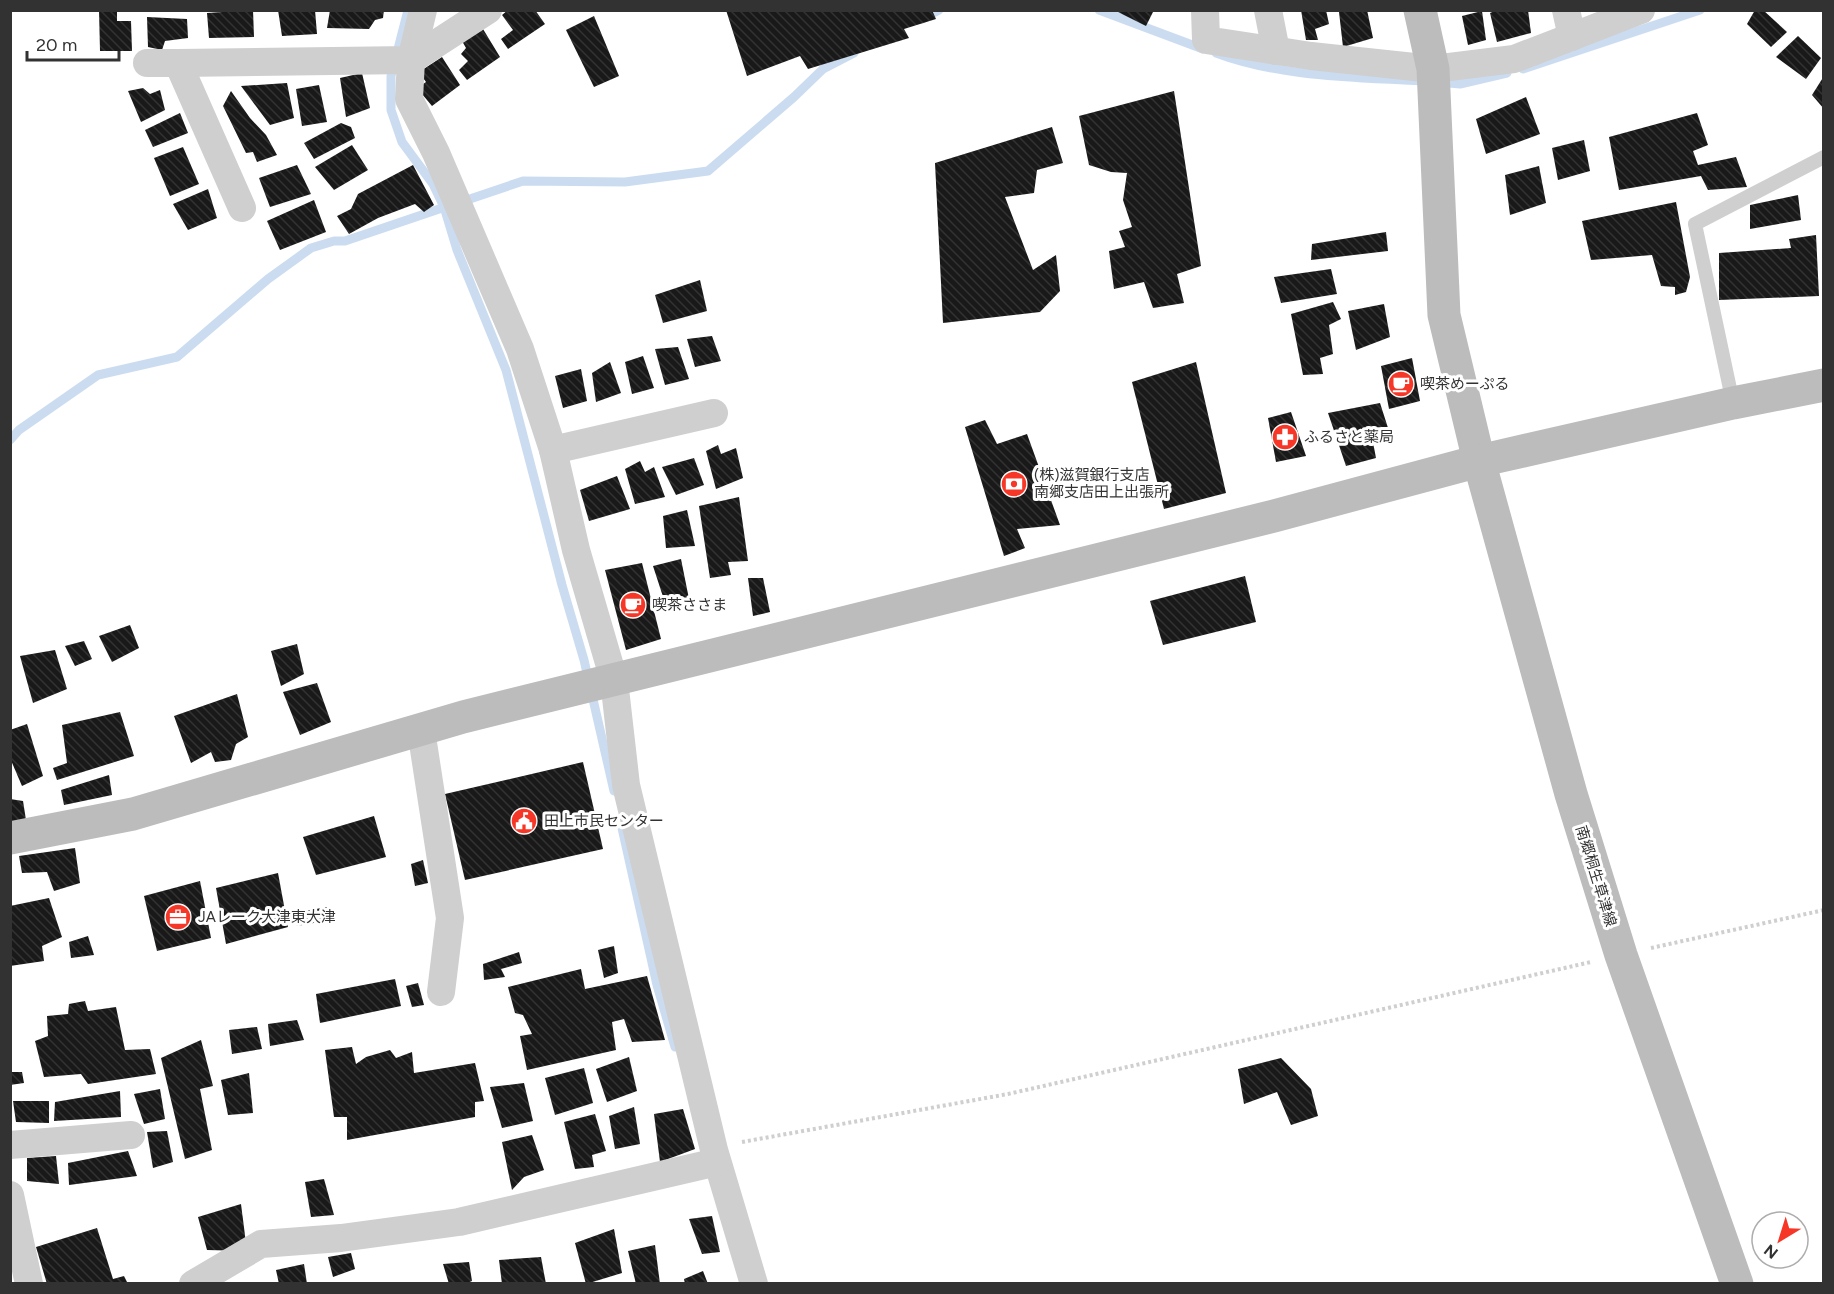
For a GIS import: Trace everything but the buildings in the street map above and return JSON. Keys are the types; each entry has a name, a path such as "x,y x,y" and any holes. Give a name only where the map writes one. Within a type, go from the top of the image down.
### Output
{"street":[{"path":"423,10 411,60 409,99 436,153 519,349 553,450 576,550 614,680 626,785 715,1156 754,1284"},
{"path":"147,63 411,60 488,10"},
{"path":"1205,10 1206,40 1276,51 1433,69 1514,58 1569,24 1641,10"},
{"path":"1268,10 1276,51"},
{"name":"南郷桐生草津線","path":"1420,10 1433,69 1444,315 1479,461 1571,794 1621,955 1737,1284"},
{"path":"178,63 242,208"},
{"path":"10,838 133,814 421,730 1274,516 1479,461 1733,403 1824,386"},
{"path":"553,450 714,412"},
{"path":"421,730 450,918 441,992"},
{"path":"10,1145 131,1135"},
{"path":"193,1284 261,1244 341,1238 459,1222 715,1156"},
{"path":"10,1195 29,1284"}],"lane":[{"path":"1733,403 1695,224 1824,157"}],"path":[{"path":"715,1156 747,1141 1019,1092 1824,910"}],"waterway":[{"path":"408,10 391,76 391,110 402,142 433,184 444,207 457,250 506,370 584,660 614,791"},
{"path":"922,19 939,10"},
{"path":"1099,10 1203,49"},
{"path":"1523,69 1700,10"},
{"path":"461,202 523,181 625,182 708,171 823,69 854,53"},
{"path":"1216,53 1240,61 1291,71 1344,77 1421,81"},
{"path":"1438,82 1460,84 1507,73"},
{"path":"10,440 19,430 98,375 177,357 268,279 311,248 334,241 345,241 448,206"},
{"path":"622,828 657,985 675,1047"}],"place":[{"name":"喫茶めーぷる","path":"1401,384"},
{"name":"ふるさと薬局","path":"1285,437"},
{"name":"(株)滋賀銀行支店 南郷支店田上出張所","path":"1014,484"},
{"name":"喫茶ささま","path":"633,605"},
{"name":"田上市民センター","path":"524,821"},
{"name":"JAレーク大津東大津","path":"178,917"}]}
